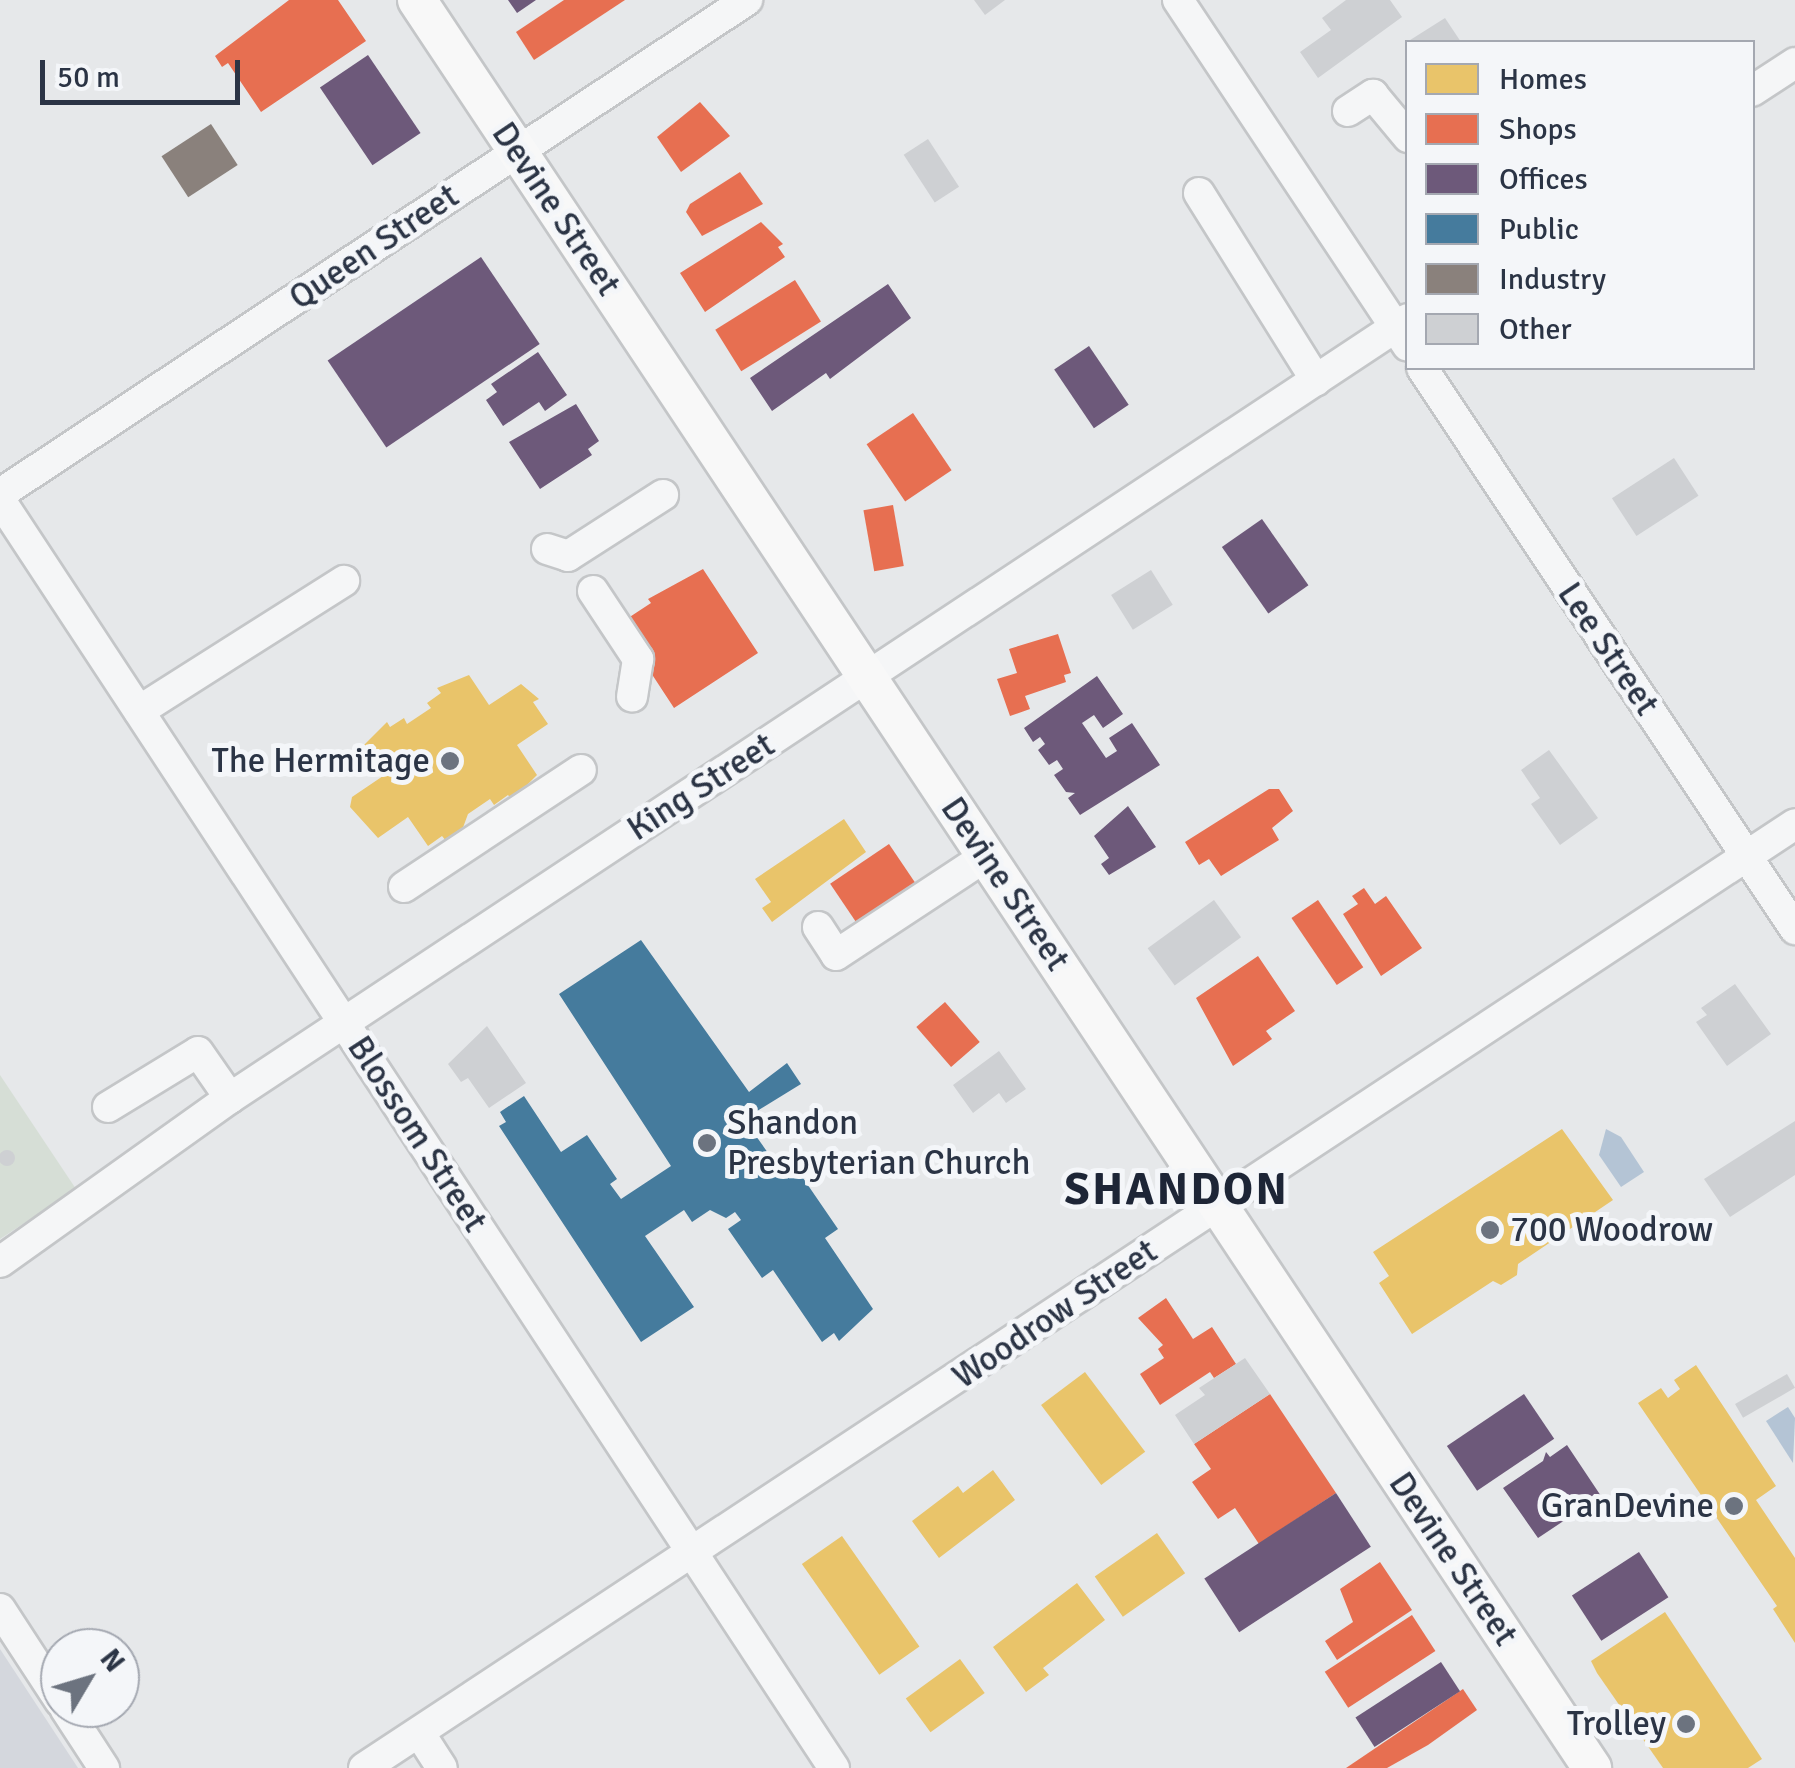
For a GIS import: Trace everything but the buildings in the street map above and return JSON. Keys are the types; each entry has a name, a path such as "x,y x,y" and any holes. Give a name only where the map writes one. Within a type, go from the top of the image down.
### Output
{"main road":[{"name":"Devine Street","path":"417,0 1592,1768"}],"street":[{"name":"Queen Street","path":"0,497 747,0"},
{"path":"1178,0 1403,331"},
{"path":"1755,89 1795,63"},
{"path":"1348,111 1373,95 1405,132"},
{"path":"1199,193 1316,380"},
{"name":"King Street","path":"0,1262 230,1098 1316,380 1403,331"},
{"name":"Lee Street","path":"1423,370 1795,929"},
{"path":"548,549 568,556 664,495"},
{"name":"Blossom Street","path":"0,497 834,1768"},
{"path":"139,711 344,581"},
{"path":"594,591 638,659 632,697"},
{"path":"404,887 580,770"},
{"name":"Woodrow Street","path":"364,1768 1795,824"},
{"path":"818,927 836,955 986,856"},
{"path":"108,1106 198,1052 230,1098"},
{"path":"0,1609 40,1670"},
{"path":"78,1728 104,1768"},
{"path":"420,1734 442,1768"}],"shaded area":[{"path":"0,1075 76,1189 0,1239"},
{"path":"0,1649 40,1710 40,1728 52,1728 78,1768 0,1768"}],"water":[{"path":"1606,1129 1621,1137 1644,1172 1621,1187 1599,1155"},
{"path":"1788,1407 1795,1418 1793,1463 1766,1421"}],"place":[{"name":"The Hermitage","path":"450,761"},
{"name":"Shandon Presbyterian Church","path":"707,1143"},
{"name":"700 Woodrow","path":"1490,1230"},
{"name":"GranDevine","path":"1734,1506"},
{"name":"Trolley","path":"1686,1724"}],"district":[{"name":"SHANDON","path":"1177,1190"}]}
